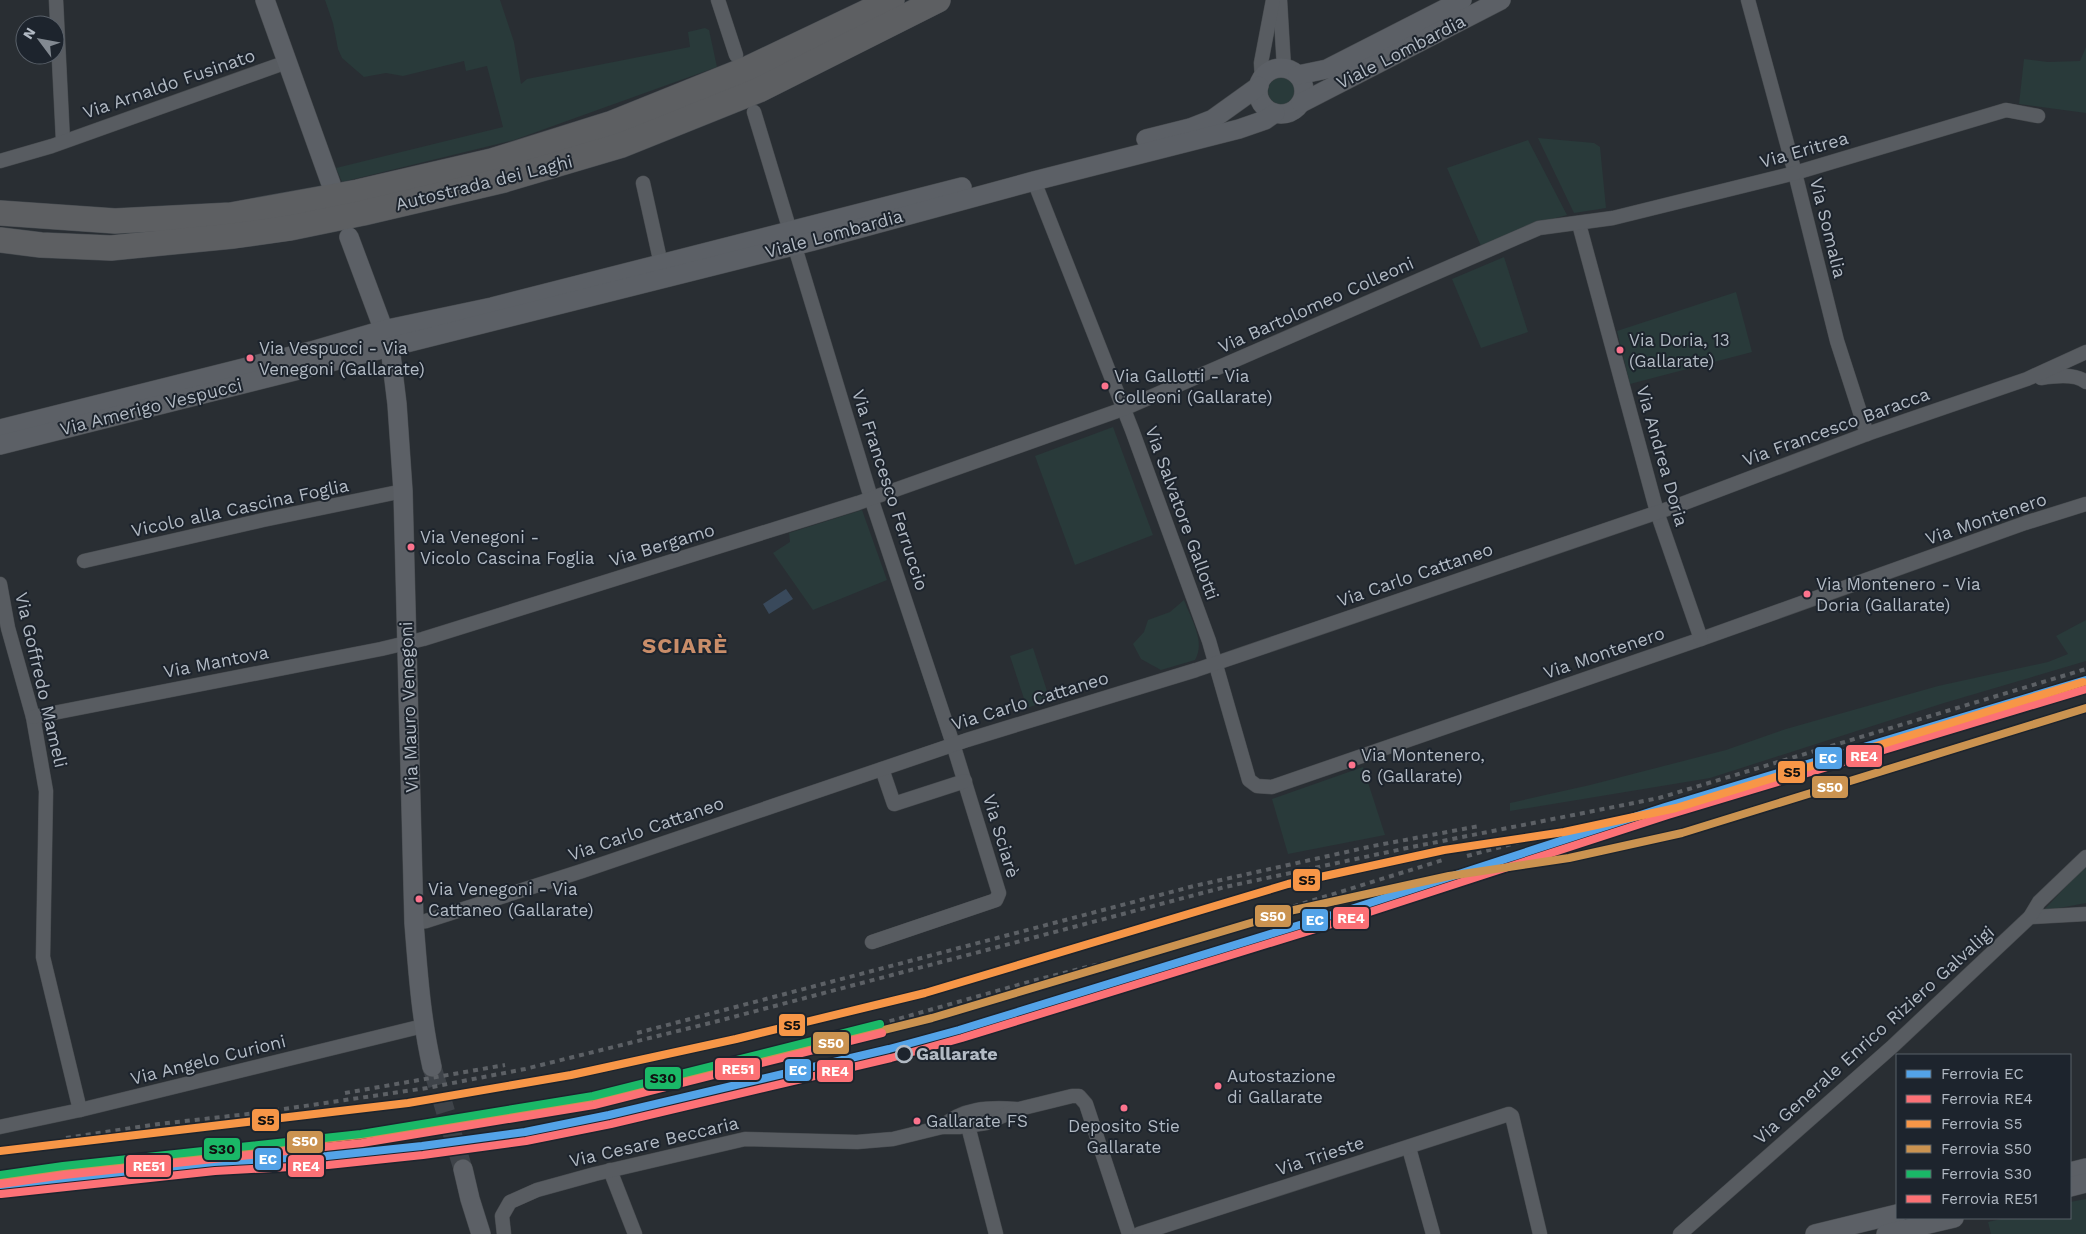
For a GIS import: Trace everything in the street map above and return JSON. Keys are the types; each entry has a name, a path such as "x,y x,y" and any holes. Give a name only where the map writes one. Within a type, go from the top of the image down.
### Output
{"highway":[{"name":"Autostrada dei Laghi","path":"0,212 115,222 232,215 358,192 492,161 610,124 749,68 892,0"},
{"name":"Autostrada dei Laghi","path":"0,240 41,245 111,248 233,236 290,228 373,211 521,175 622,145 759,90 938,0"},
{"path":"0,200 118,210 232,215"},
{"path":"0,244 41,245"}],"main road":[{"path":"265,0 331,184"},
{"name":"Viale Lombardia","path":"1291,71 1327,69 1462,0"},
{"name":"Viale Lombardia","path":"1300,103 1500,0"},
{"path":"1275,68 1291,71 1304,88 1300,103 1292,110 1282,114 1275,113 1265,107 1259,98 1260,83 1268,72 1275,68"},
{"name":"Viale Lombardia","path":"386,338 492,307 661,264 793,238 1190,128 1213,119 1260,83"},
{"name":"Viale Lombardia","path":"386,338 1034,181 1240,129 1265,120 1275,113"},
{"name":"Via Mauro Venegoni","path":"349,237 386,338 397,404 403,491 414,923 423,1026 432,1067"},
{"name":"Via Amerigo Vespucci","path":"0,429 311,351 386,338"},
{"name":"Via Amerigo Vespucci","path":"0,445 386,338"},
{"path":"2071,1172 2086,1168"},
{"path":"462,1169 481,1234"},
{"path":"2071,1187 2086,1183"},
{"path":"1815,1234 1896,1214"},
{"path":"1886,1234 1950,1219"}],"street":[{"name":"Via Arnaldo Fusinato","path":"56,0 64,141"},
{"path":"718,0 736,55"},
{"path":"1260,83 1261,63 1273,0"},
{"path":"1280,0 1291,71"},
{"name":"Via Somalia","path":"1748,0 1795,173 1837,341 1867,434"},
{"name":"Via Arnaldo Fusinato","path":"0,162 287,62"},
{"name":"Via Eritrea","path":"1579,224 1613,218 1795,173 2006,110 2038,116"},
{"name":"Via Francesco Ferruccio","path":"754,112 871,498 954,744"},
{"name":"Via Salvatore Gallotti","path":"1034,181 1123,409 1216,663"},
{"path":"643,183 661,264"},
{"name":"Via Bartolomeo Colleoni","path":"871,498 1123,409 1539,228 1579,224"},
{"name":"Via Andrea Doria","path":"1579,224 1657,512 1701,639"},
{"name":"Via Francesco Baracca","path":"1657,512 1867,434 2028,379 2086,352"},
{"name":"Via Francesco Baracca","path":"2028,379 2060,376 2082,378 2086,382"},
{"name":"Vicolo alla Cascina Foglia","path":"84,561 263,520 403,491"},
{"name":"Via Bergamo","path":"407,643 871,498"},
{"name":"Via Montenero","path":"1216,663 1249,780 1257,786 1272,787 2086,504"},
{"name":"Via Carlo Cattaneo","path":"414,923 426,921 582,871 954,744 1216,663 1657,512"},
{"name":"Via Goffredo Mameli","path":"0,584 8,628 33,717 46,791 43,957 80,1110"},
{"name":"Via Mantova","path":"33,717 407,643"},
{"name":"Via Sciarè","path":"872,942 996,900 999,893 954,744"},
{"path":"882,769 894,804 965,781"},
{"name":"Via Generale Enrico Riziero Galvaligi","path":"1680,1234 1893,1046 2030,917 2039,902 2086,857"},
{"path":"2030,917 2086,914"},
{"name":"Via Angelo Curioni","path":"0,1127 80,1110 423,1026"},
{"path":"942,1127 952,1117 978,1110 996,1108 1019,1109 1060,1098 1079,1096 1085,1101 1128,1234"},
{"name":"Via Cesare Beccaria","path":"504,1234 502,1218 504,1210 510,1202 532,1192 610,1170 746,1140 866,1142 893,1139 942,1127 968,1126 993,1121 1019,1109"},
{"name":"Via Trieste","path":"1139,1234 1509,1114 1512,1116 1540,1234"},
{"path":"968,1126 996,1234"},
{"path":"1409,1148 1433,1234"},
{"path":"610,1170 635,1234"}],"shaded area":[{"path":"325,0 500,0 514,42 521,84 527,79 690,47 688,32 705,28 709,30 717,67 514,140 342,182 336,168 503,127 487,66 466,71 464,61 403,76 386,73 364,77 342,58"},
{"path":"2086,47 2086,113 2019,104 2024,59 2048,62 2080,61"},
{"path":"1282,77 1292,81 1296,91 1292,101 1282,105 1272,101 1268,91 1272,81"},
{"path":"1538,138 1594,143 1600,147 1606,208 1574,213"},
{"path":"1528,140 1567,215 1530,225 1481,246 1447,168"},
{"path":"1504,257 1528,332 1481,348 1452,279"},
{"path":"1736,292 1752,352 1630,384 1617,331"},
{"path":"1113,427 1153,535 1075,565 1035,456"},
{"path":"862,510 887,580 813,610 773,553 790,542 789,533"},
{"path":"1184,600 1196,630 1199,646 1198,653 1195,660 1161,670 1141,659 1133,644 1144,632 1148,620 1170,612"},
{"path":"2086,620 2086,661 1944,703 1710,778 1510,811 1510,803 1590,785 1726,750 1786,729 1938,686 2048,662 2068,654 2056,636"},
{"path":"1033,648 1050,700 1027,708 1010,656"},
{"path":"1363,767 1385,835 1288,854 1272,799"},
{"path":"2086,865 2086,903 2043,911"},
{"path":"2086,1199 2086,1234 1991,1234 1988,1222 2001,1219 2071,1219 2071,1202"}],"water":[{"path":"786,589 793,599 769,614 763,604"}],"tunnel":[{"path":"432,1067 463,1169"}],"railway":[{"path":"66,1138 427,1088 525,1069 718,1021 1225,887 1407,848 1659,798 2086,669"},
{"path":"1894,749 2012,701"},
{"path":"1760,779 1839,766"},
{"path":"637,1033 1194,886 1373,846 1479,826"},
{"path":"1467,856 1538,837"},
{"path":"880,1024 1032,981 1147,952 1446,859"},
{"path":"345,1093 505,1065"},
{"path":"172,1132 201,1125"}],"rail line":[{"name":"EC","path":"0,1185 214,1162 327,1156 422,1146 525,1132 609,1115 889,1049 959,1030 1345,911 1665,807 2086,680"},
{"name":"S5","path":"0,1151 408,1103 571,1075 736,1039 925,993 1288,884 1444,850 1564,832 1676,808 2083,682"},
{"name":"RE4","path":"1,1194 215,1171 328,1165 423,1155 526,1141 611,1124 891,1058 962,1038 1348,919 1668,815 2086,689"},
{"name":"S50","path":"2,1177 412,1129 577,1101 742,1065 932,1018 1294,910 1449,876 1569,858 1682,833 2086,708"},
{"name":"S30","path":"0,1175 63,1166 361,1134 593,1096 880,1024"},
{"name":"RE51","path":"1,1184 64,1175 362,1143 594,1105 882,1033"}],"place":[{"name":"Via Doria, 13 (Gallarate)","path":"1620,350"},
{"name":"Via Vespucci - Via Venegoni (Gallarate)","path":"250,358"},
{"name":"Via Gallotti - Via Colleoni (Gallarate)","path":"1105,386"},
{"name":"Via Venegoni - Vicolo Cascina Foglia","path":"411,547"},
{"name":"Via Montenero - Via Doria (Gallarate)","path":"1807,594"},
{"name":"Via Montenero, 6 (Gallarate)","path":"1352,765"},
{"name":"Via Venegoni - Via Cattaneo (Gallarate)","path":"419,899"},
{"name":"Gallarate","path":"904,1054"},
{"name":"Autostazione di Gallarate","path":"1218,1086"},
{"name":"Deposito Stie Gallarate","path":"1124,1108"},
{"name":"Gallarate FS","path":"917,1121"}],"district":[{"name":"SCIARÈ","path":"685,645"}]}
